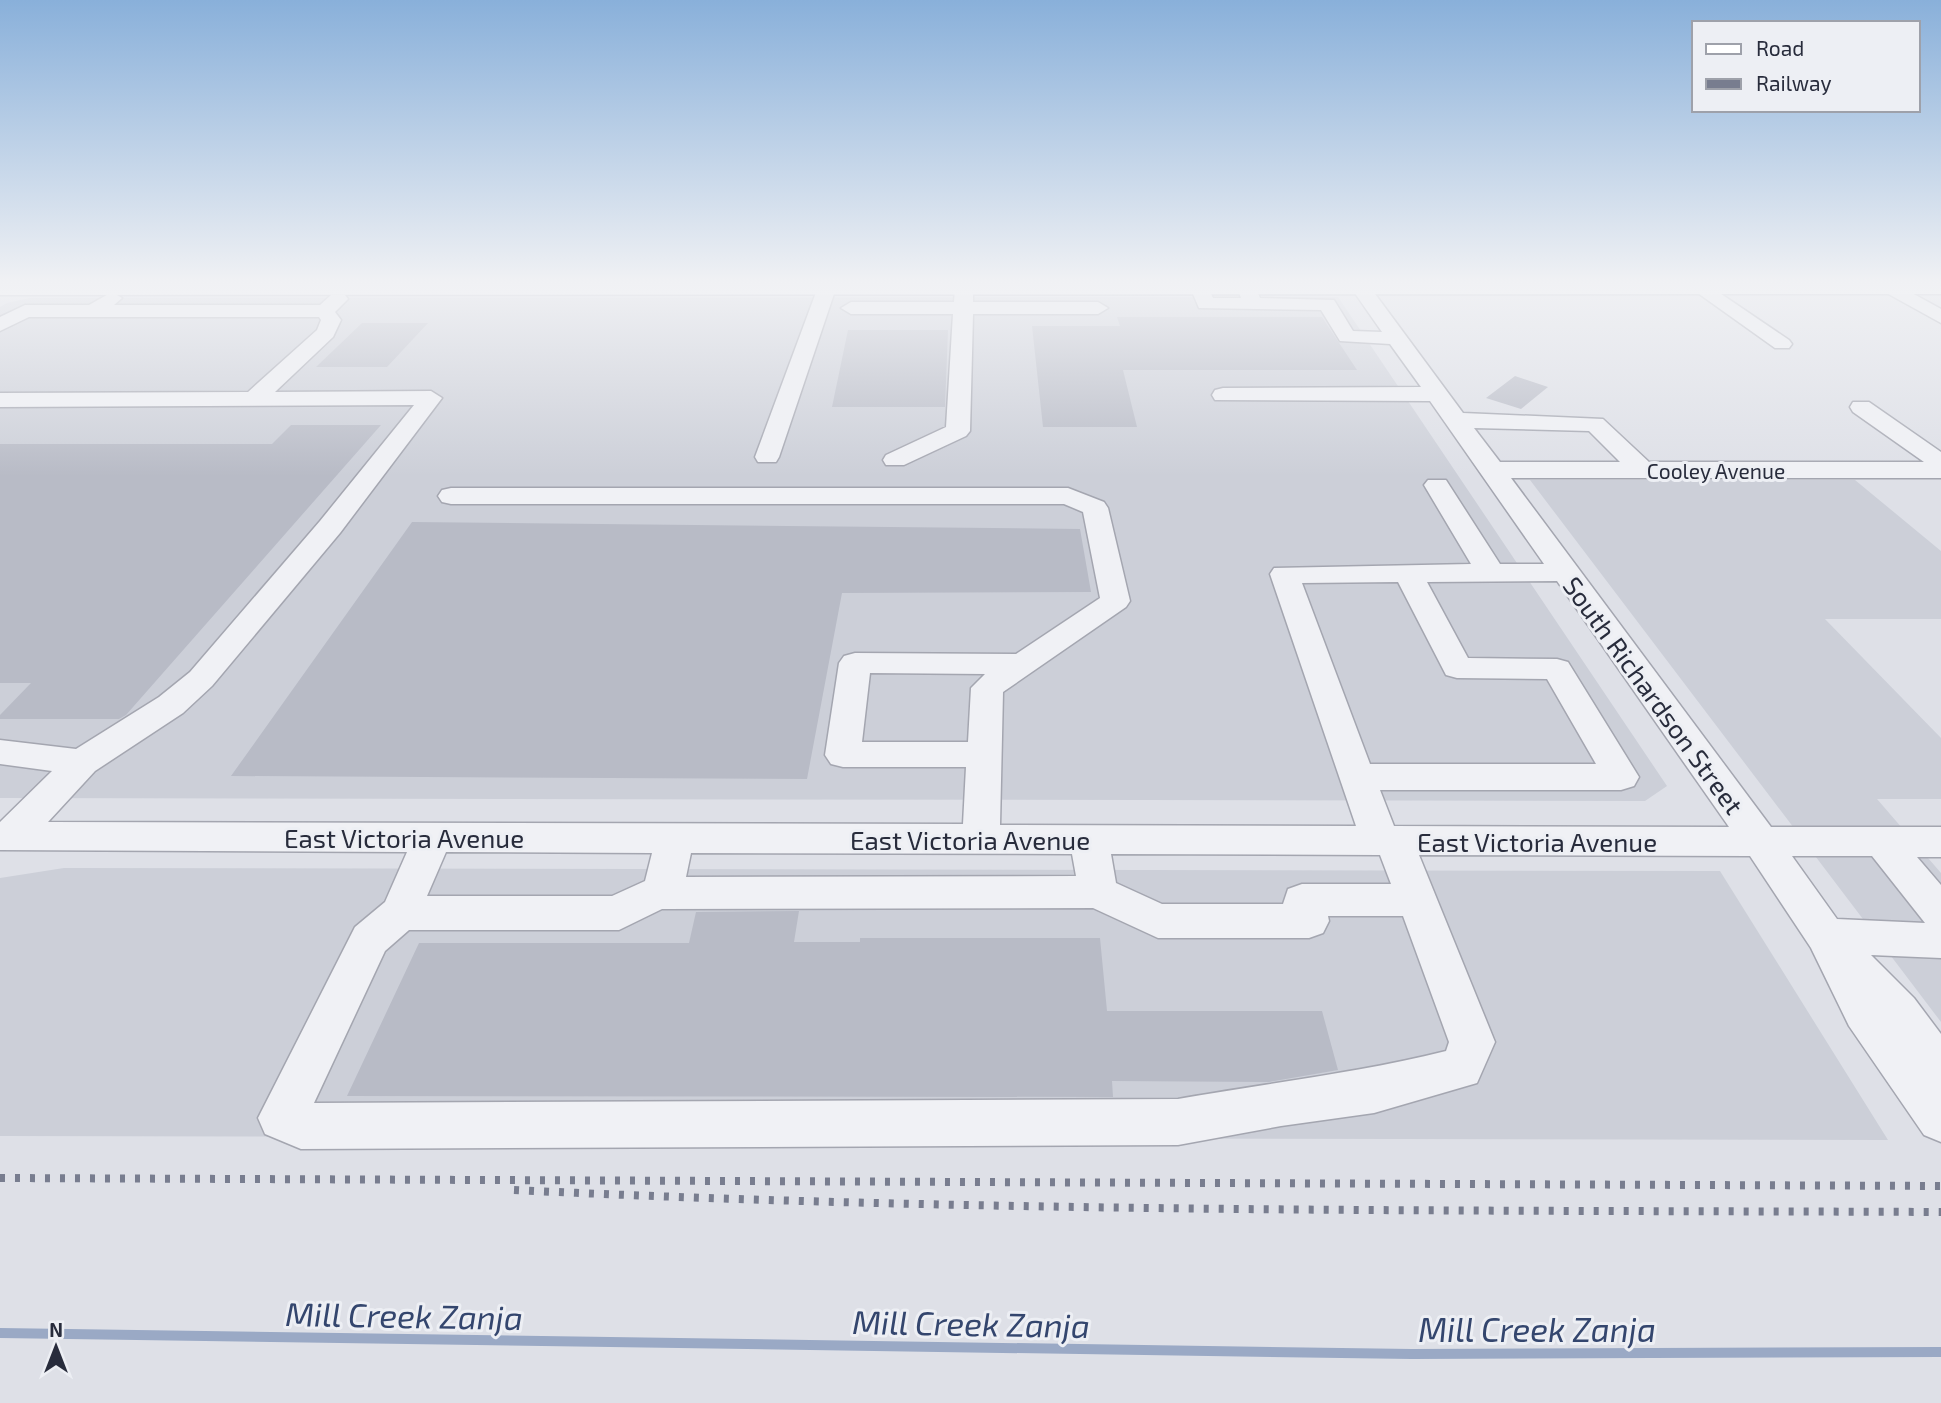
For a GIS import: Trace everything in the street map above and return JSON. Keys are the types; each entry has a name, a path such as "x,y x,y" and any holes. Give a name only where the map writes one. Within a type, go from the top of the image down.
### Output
{"street":[{"path":"254,399 313,344"},
{"path":"767,457 806,344"},
{"path":"895,460 958,431 959,344"},
{"name":"South Richardson Street","path":"1401,344 1760,841 1825,936 1865,1012 1941,1119"},
{"path":"1223,395 1436,394"},
{"path":"0,400 431,398 330,527 201,679 171,705 82,762 6,836"},
{"path":"1861,407 1941,463"},
{"path":"1455,420 1595,424 1642,470"},
{"name":"Cooley Avenue","path":"1491,470 1941,470"},
{"path":"1437,485 1491,572"},
{"path":"451,496 1068,496 1095,508 1115,601 986,688 981,839"},
{"path":"433,837 400,913 370,939 282,1118 301,1126 1178,1122 1281,1103 1374,1091 1461,1068 1472,1042 1417,900 1357,777 1284,574 1565,572"},
{"path":"1357,777 1621,777 1557,669 1457,668 1408,573"},
{"path":"985,754 843,755 855,663 1022,664"},
{"path":"0,752 82,762"},
{"name":"East Victoria Avenue","path":"6,836 1941,842"},
{"path":"662,894 675,838"},
{"path":"840,892 846,838"},
{"path":"1089,839 1098,892"},
{"path":"1882,842 1941,913"},
{"path":"400,913 619,913 640,899 662,894 1098,892 1158,920 1309,921 1302,900 1417,900"},
{"path":"1825,936 1941,941"},
{"path":"1825,936 1898,1012 1941,1070"}],"shaded area":[{"path":"0,344 1370,344 1667,786 1645,801 0,798"},
{"path":"1530,480 1855,480 1941,551 1941,619 1825,619 1941,738 1941,799 1877,799 1941,873 1941,1022"},
{"path":"64,868 1720,871 1888,1140 0,1136 0,878"}],"building":[{"path":"340,344 408,344 387,367 316,367"},
{"path":"845,344 947,344 945,407 832,407"},
{"path":"1034,344 1340,344 1357,370 1123,370 1137,427 1043,427"},
{"path":"1515,376 1548,387 1521,409 1486,398"},
{"path":"291,425 381,425 126,715 119,719 0,719 0,715 31,683 0,683 0,444 272,444"},
{"path":"412,522 1080,529 1091,592 842,593 807,779 231,776"},
{"path":"799,911 794,942 860,942 860,938 1100,938 1107,1011 1322,1011 1338,1070 1269,1082 1112,1081 1113,1097 347,1096 419,943 689,943 696,912"}],"waterway":[{"name":"Mill Creek Zanja","path":"0,1333 1412,1354 1941,1352"}],"railway":[{"path":"0,1178 1941,1186"},
{"path":"514,1190 1049,1207 1941,1212"}]}
